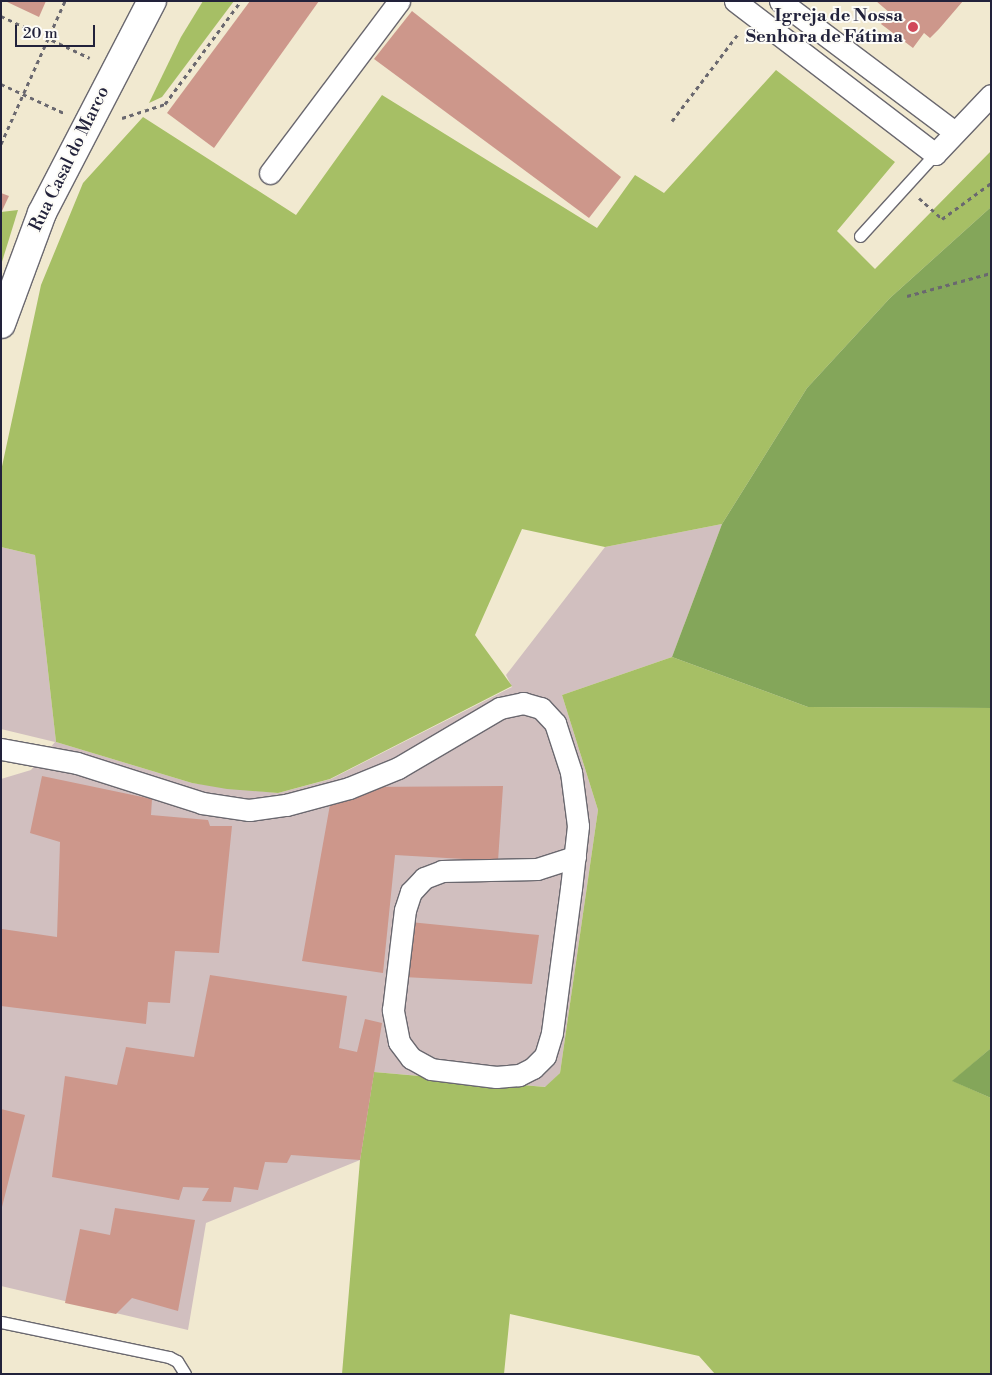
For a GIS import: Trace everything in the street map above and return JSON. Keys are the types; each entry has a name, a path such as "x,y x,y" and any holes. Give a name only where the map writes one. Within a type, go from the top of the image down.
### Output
{"main road":[{"name":"Rua Casal do Marco","path":"1,324 42,213 89,117 152,1"}],"street":[{"path":"270,173 399,1"},
{"path":"735,1 935,154 954,131 991,95"},
{"path":"780,1 954,131"},
{"path":"1,749 77,763 202,803 249,810 286,805 349,788 398,768 500,708 522,703 541,708 554,723 557,731 572,781 578,826 575,857 552,1033 545,1056 533,1068 518,1075 496,1077 431,1069 411,1058 399,1042 393,1010 405,910 411,892 424,878 442,871 537,869 575,857"}],"lane":[{"path":"860,236 935,154"},
{"path":"1,1322 168,1358 177,1361 185,1374"}],"path":[{"path":"1,144 65,1"},
{"path":"1,84 66,114 70,106 103,124 165,104 241,1"},
{"path":"672,121 753,15"},
{"path":"1,16 90,56 87,65"},
{"path":"906,186 942,219 991,183"},
{"path":"907,296 991,273"}],"shaded area":[{"path":"722,524 672,657 562,695 598,810 560,1073 546,1087 374,1072 360,1160 206,1223 188,1330 1,1286 1,779 31,770 55,742 1,729 1,547 35,555 56,742 192,783 278,793 331,779 512,687 506,675 605,547"}],"green space":[{"path":"203,1 234,1 162,97 149,103 181,37"},
{"path":"776,70 895,162 837,231 875,269 991,151 991,207 890,298 807,388 722,524 605,547 522,529 475,635 512,686 330,779 278,793 227,789 192,783 56,742 35,555 1,547 1,471 41,285 83,183 143,117 296,215 382,95 597,228 635,175 664,193"},
{"path":"991,207 991,708 808,707 672,657 722,524 807,388 890,298"},
{"path":"18,210 1,265 1,212"},
{"path":"672,657 808,707 991,708 991,1048 953,1081 991,1098 991,1374 715,1374 699,1356 510,1314 504,1374 342,1374 360,1160 374,1072 545,1087 560,1073 598,810 562,695"},
{"path":"991,1048 991,1098 952,1081"}],"building":[{"path":"5,1 46,1 39,17"},
{"path":"250,1 319,1 214,148 167,113"},
{"name":"Igreja de Nossa Senhora de Fátima","path":"876,1 963,1 930,38 924,33 913,48 881,24 890,13"},
{"path":"412,11 621,177 589,218 374,59"},
{"path":"1,193 9,196 1,213"},
{"path":"42,776 152,799 151,815 208,820 210,826 232,826 219,953 175,951 170,1003 148,1002 146,1024 1,1006 2,929 57,937 60,842 30,833"},
{"path":"503,786 498,861 395,855 383,973 302,961 331,799 363,787"},
{"path":"410,922 539,935 532,984 404,977"},
{"path":"210,975 347,996 339,1048 357,1052 365,1019 382,1023 360,1160 291,1155 287,1163 265,1162 258,1190 234,1187 231,1202 202,1201 209,1188 183,1187 179,1200 52,1177 65,1076 117,1085 126,1047 194,1057"},
{"path":"1,1109 25,1115 2,1207 1,1207"},
{"path":"115,1208 195,1220 178,1311 132,1298 116,1314 65,1303 80,1229 110,1235"}],"place":[{"name":"Igreja de Nossa Senhora de Fátima","path":"913,27"}]}
